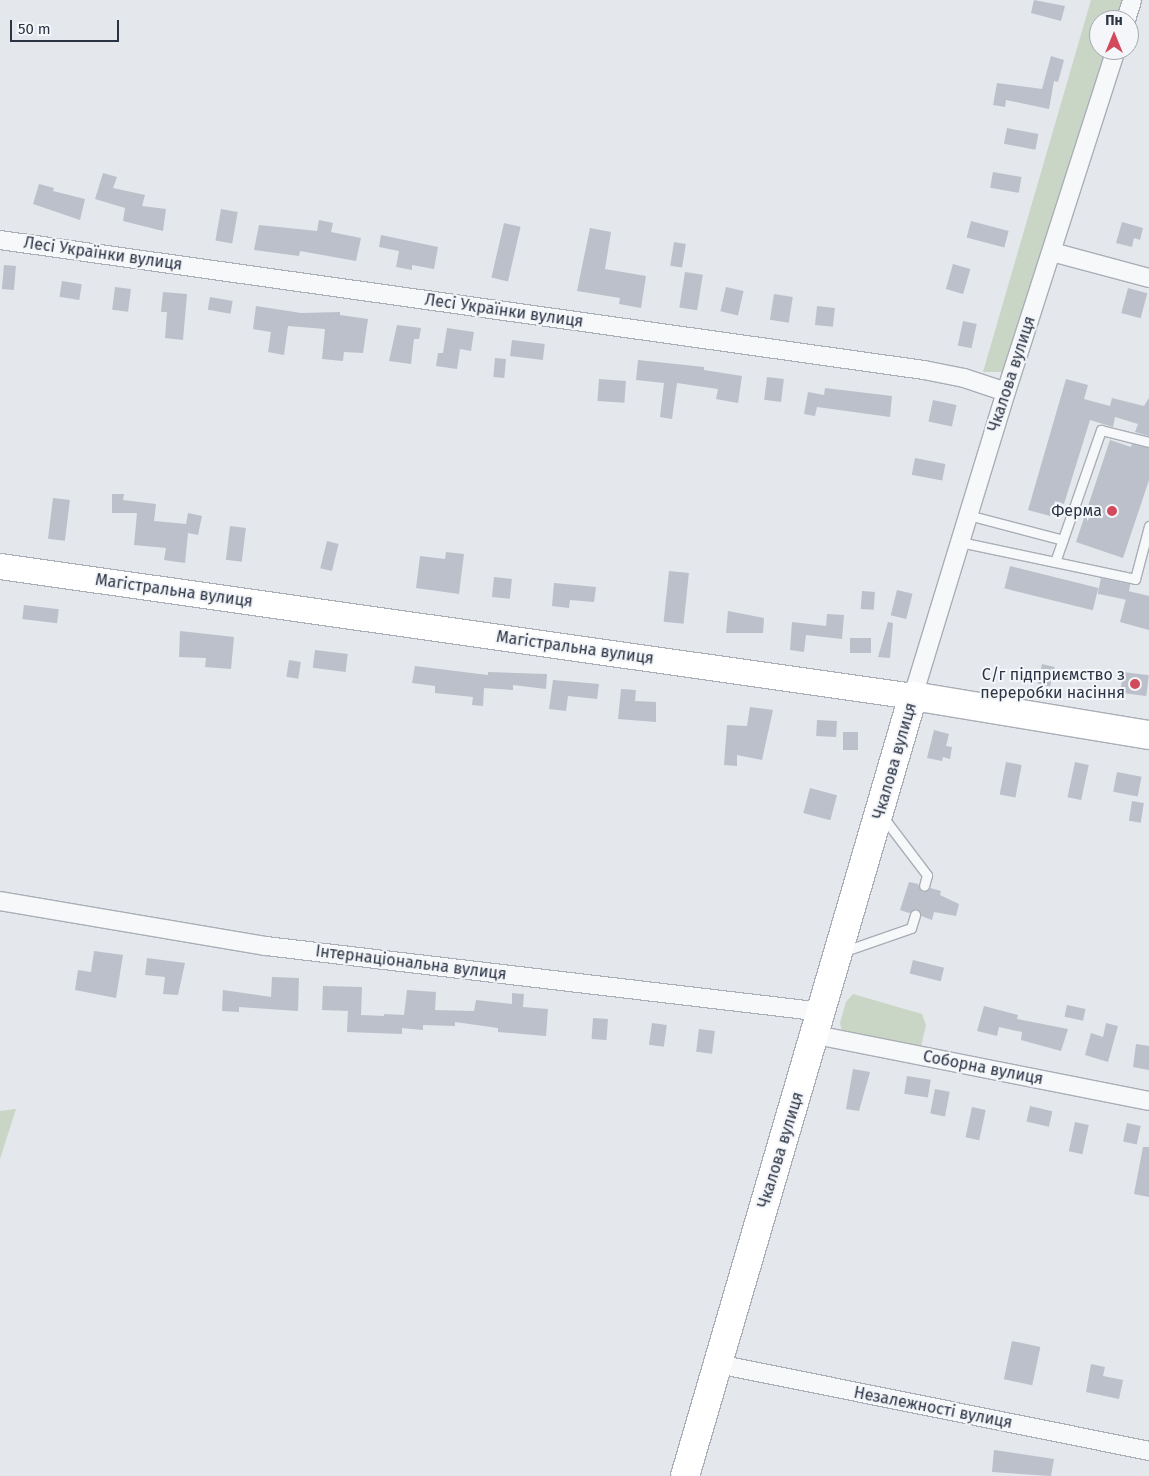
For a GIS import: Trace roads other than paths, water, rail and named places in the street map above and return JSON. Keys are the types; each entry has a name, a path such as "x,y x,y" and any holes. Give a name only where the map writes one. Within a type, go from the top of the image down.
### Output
{"main road":[{"name":"Магістральна вулиця","path":"0,566 913,696 1149,735"},
{"name":"Чкалова вулиця","path":"685,1476 840,953 913,696"}],"street":[{"name":"Чкалова вулиця","path":"913,696 1006,392 1113,60"},
{"name":"Лесі Українки вулиця","path":"0,240 924,370 1006,392"},
{"path":"1052,252 1149,278"},
{"name":"Інтернаціональна вулиця","path":"0,901 266,946 819,1024"},
{"name":"Соборна вулиця","path":"819,1024 1149,1101"},
{"name":"Незалежності вулиця","path":"718,1364 1149,1451"}],"lane":[{"path":"1055,562 1101,430 1149,442"},
{"path":"968,515 1063,540"},
{"path":"960,542 1135,579 1149,526"},
{"path":"880,813 927,875 924,886"},
{"path":"840,953 912,928 915,914"}],"place":[{"name":"Ферма","path":"1112,511"},
{"name":"С/г підприємство з переробки насіння","path":"1135,684"}]}
